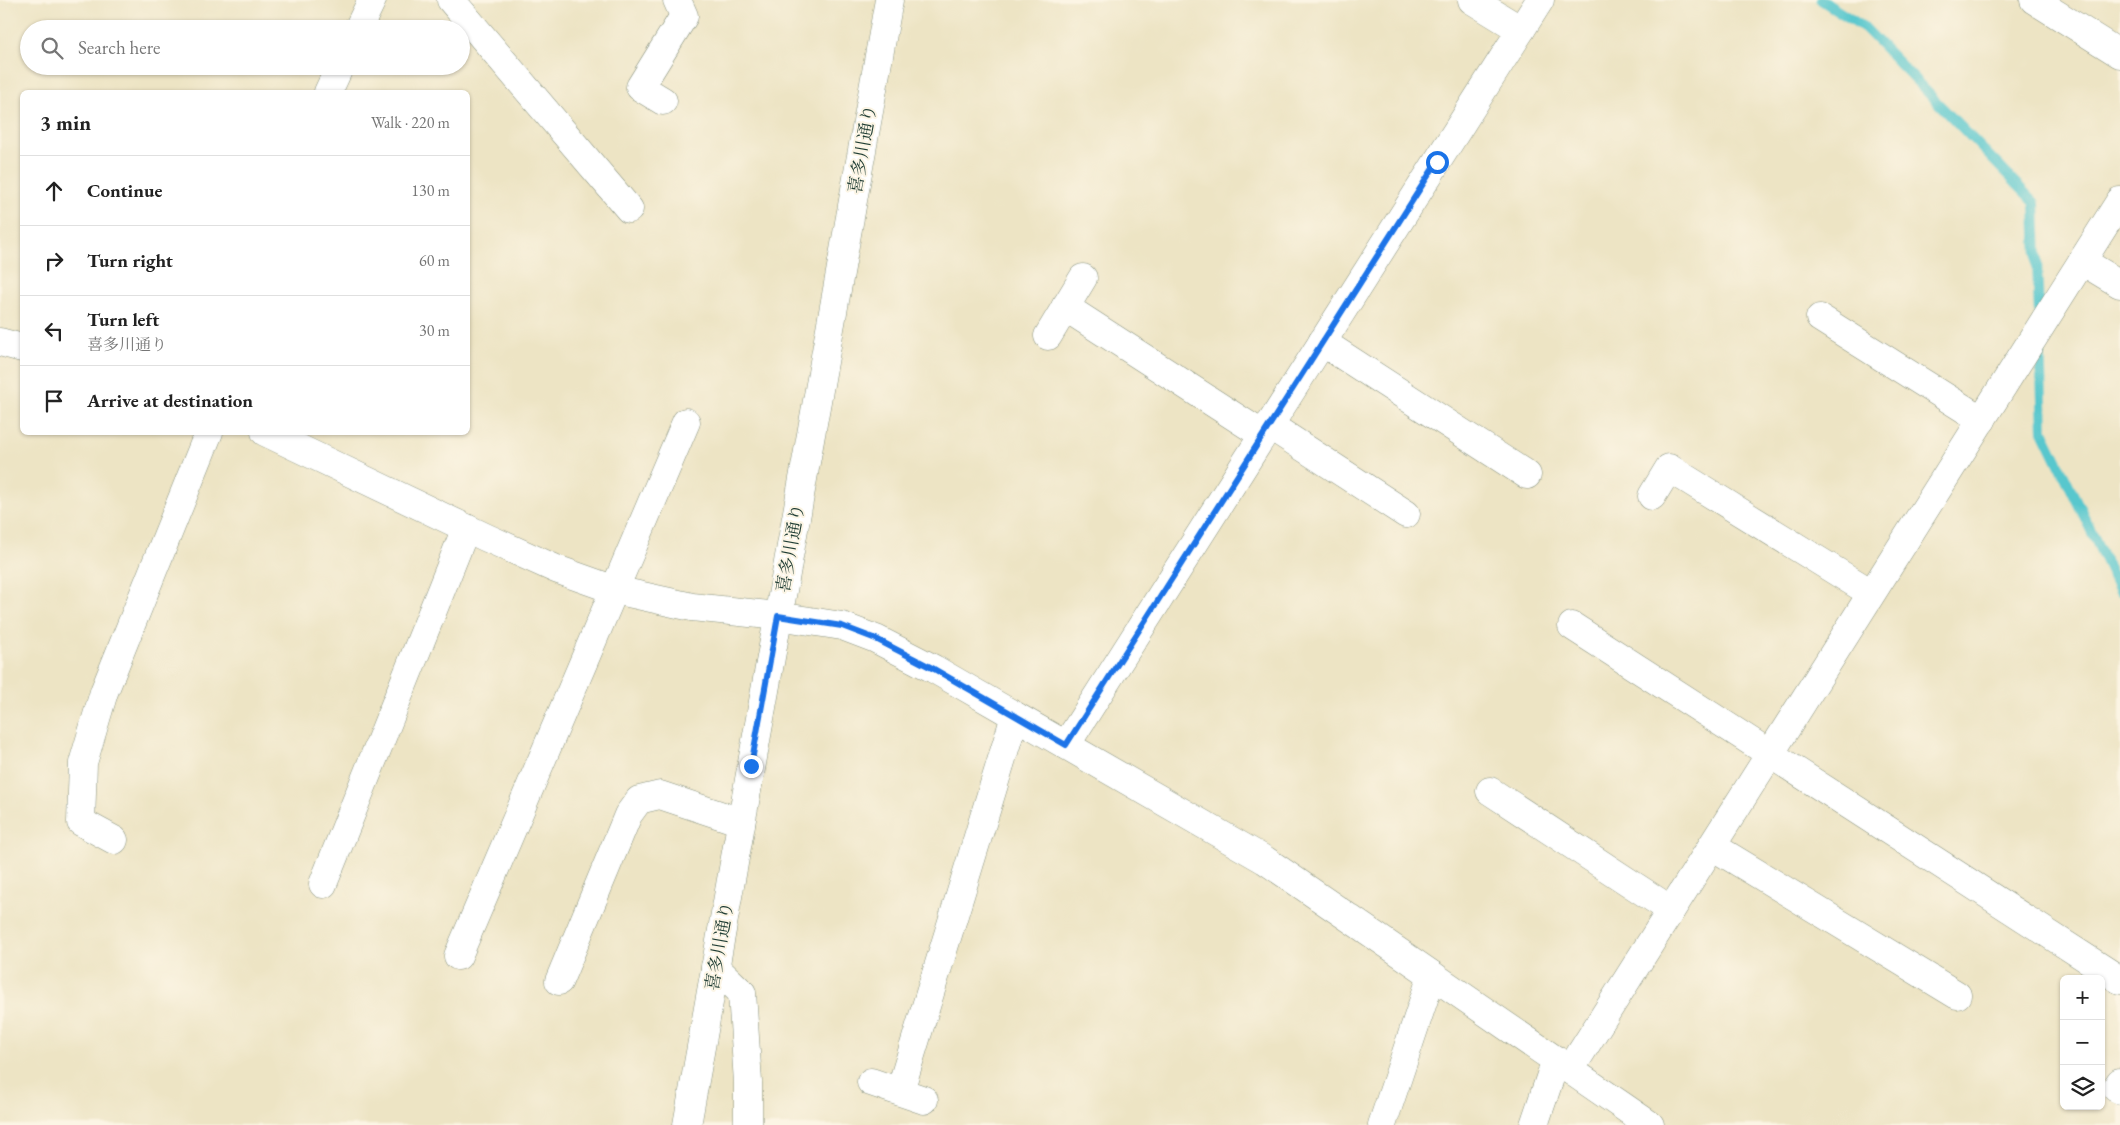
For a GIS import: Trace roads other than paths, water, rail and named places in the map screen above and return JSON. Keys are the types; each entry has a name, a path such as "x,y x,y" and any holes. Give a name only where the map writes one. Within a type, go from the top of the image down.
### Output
{"street":[{"path":"362,20 372,0"},
{"path":"451,0 468,20"},
{"path":"663,101 640,87 684,16 677,0"},
{"name":"喜多川通り","path":"687,1125 889,0"},
{"path":"1472,0 1520,30"},
{"path":"1066,745 1540,0"},
{"path":"2034,0 2120,54"},
{"path":"470,22 629,209"},
{"path":"329,90 336,75"},
{"path":"1534,1125 1563,1065 1671,910 2120,201"},
{"path":"2082,261 2120,284"},
{"path":"1048,336 1083,278"},
{"path":"1065,307 1406,514"},
{"path":"1820,318 1982,420"},
{"path":"0,342 20,347"},
{"path":"1322,342 1528,475"},
{"path":"458,956 686,422"},
{"path":"114,840 81,822 82,763 104,692 208,435"},
{"path":"271,435 556,569 615,590 692,607 778,616 842,626 876,639 934,669 1265,860 1650,1125"},
{"path":"1652,496 1670,468 1872,593"},
{"path":"323,884 466,528"},
{"path":"1572,626 2120,980"},
{"path":"872,1082 912,1095 1015,716"},
{"path":"1490,791 1671,910"},
{"path":"560,981 628,815 639,800 660,795 741,822"},
{"path":"1712,846 1957,995"},
{"path":"715,967 742,993 748,1082 748,1125"},
{"path":"1382,1125 1432,975"},
{"path":"2120,1082 2116,1088 2120,1090"}],"waterway":[{"path":"1821,0 1865,28 2035,203 2039,316"},
{"path":"2040,341 2043,431 2120,591"}]}
